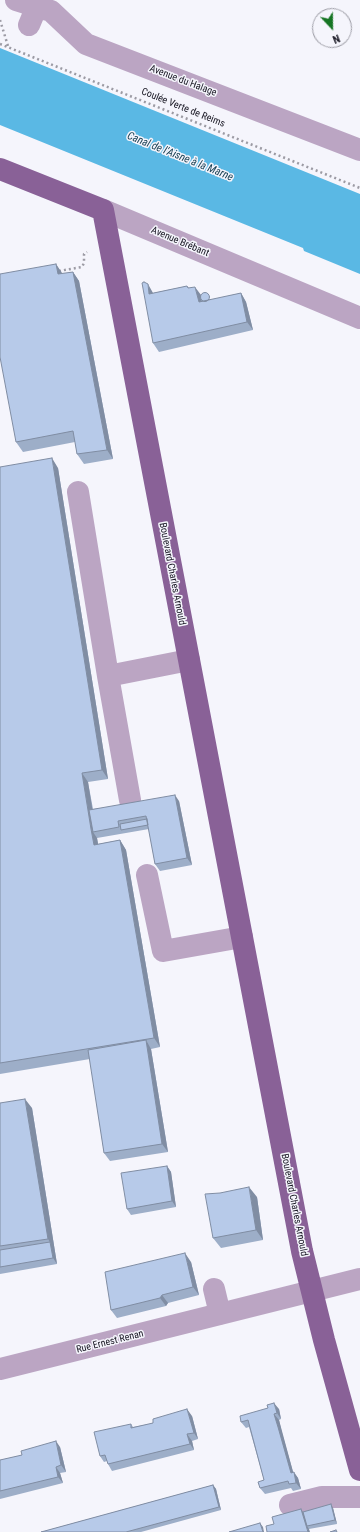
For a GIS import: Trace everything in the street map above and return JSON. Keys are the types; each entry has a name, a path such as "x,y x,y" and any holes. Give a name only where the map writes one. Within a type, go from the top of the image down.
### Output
{"main road":[{"name":"Avenue Brébant","path":"0,169 103,210"},
{"name":"Boulevard Charles Arnould","path":"103,210 301,1245 360,1470"}],"street":[{"name":"Avenue du Halage","path":"16,0 43,10 86,44 360,150"},
{"name":"Avenue Brébant","path":"103,210 360,318"},
{"path":"78,492 130,800"},
{"path":"108,676 189,660"},
{"path":"147,874 163,951 242,937"},
{"name":"Rue Ernest Renan","path":"0,1369 360,1279"},
{"path":"214,1289 220,1314"},
{"path":"290,1505 322,1497 360,1497"}],"path":[{"path":"0,20 8,47"},
{"name":"Coulée Verte de Reims","path":"0,44 360,188"},
{"path":"52,272 82,267 84,262 84,254 88,251 111,251"}],"water":[{"name":"Canal de l'Aisne à la Marne","path":"0,48 360,194 360,274 304,251 303,248 0,125"}],"building":[{"path":"56,264 58,274 73,272 107,450 77,454 73,431 16,442 0,357 0,274"},
{"path":"144,282 148,284 149,294 187,286 188,288 195,287 199,302 241,293 247,322 153,343 142,283"},
{"path":"203,293 207,293 209,297 207,301 203,301 201,299 201,295"},
{"path":"52,458 102,770 82,773 91,829 94,845 120,840 154,1038 0,1063 0,467"},
{"path":"175,795 187,858 155,864 146,816 118,821 119,827 93,832 89,810"},
{"path":"147,819 148,825 121,830 120,824"},
{"path":"146,1040 162,1144 104,1153 88,1050"},
{"path":"25,1099 48,1239 0,1246 0,1103"},
{"path":"167,1166 172,1201 127,1209 121,1173"},
{"path":"249,1187 256,1230 213,1238 205,1194 220,1193"},
{"path":"50,1242 53,1258 0,1267 0,1250"},
{"path":"185,1253 193,1287 162,1295 160,1298 111,1310 105,1272"},
{"path":"274,1403 277,1413 274,1414 291,1473 294,1472 296,1483 289,1484 288,1481 260,1488 258,1482 264,1480 248,1420 241,1422 240,1416 268,1408 267,1405"},
{"path":"187,1409 194,1433 187,1434 190,1444 108,1464 105,1455 100,1456 94,1432 131,1424 131,1428 153,1423 153,1419"},
{"path":"56,1441 61,1465 56,1467 58,1477 0,1491 0,1460 22,1455 21,1451"},
{"path":"213,1485 219,1507 126,1532 41,1532"},
{"path":"331,1504 335,1520 307,1526 303,1512"},
{"path":"301,1509 308,1532 267,1532 266,1526 274,1524 272,1517"},
{"path":"260,1523 263,1532 229,1532"}]}
